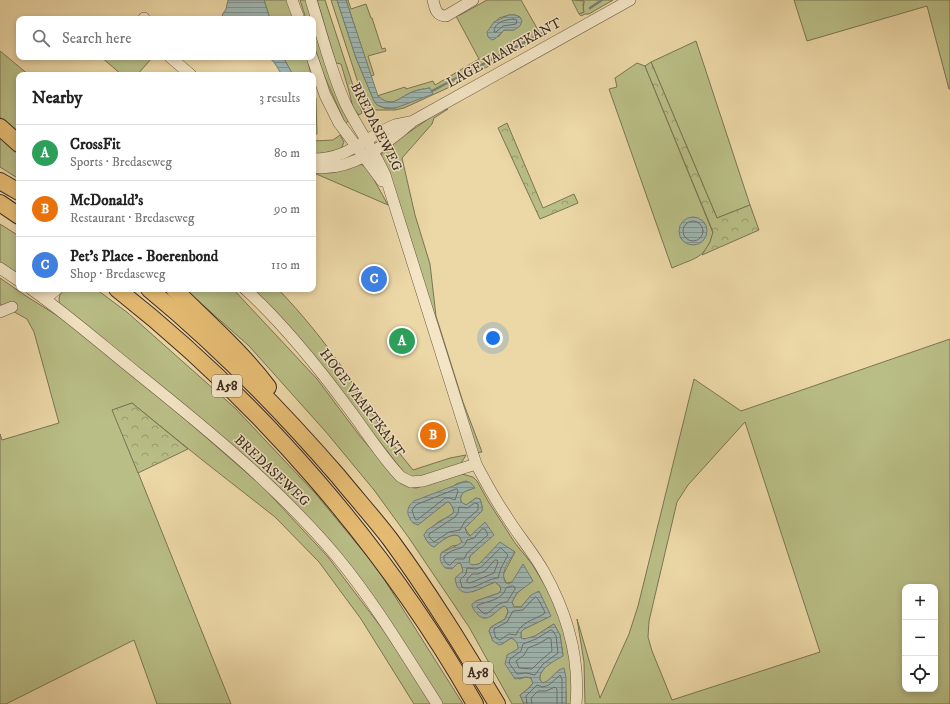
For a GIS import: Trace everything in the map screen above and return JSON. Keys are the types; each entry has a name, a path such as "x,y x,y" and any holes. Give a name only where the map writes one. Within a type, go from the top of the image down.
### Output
{"highway":[{"path":"0,127 16,141"},
{"path":"0,181 16,190"},
{"path":"0,203 16,214"},
{"name":"A58","path":"121,292 166,329 233,392 318,483 406,595 475,704"},
{"name":"A58","path":"152,292 225,356 312,446"},
{"name":"A58","path":"177,292 258,374 312,446 389,538 460,642 497,704"}],"street":[{"path":"292,0 298,16"},
{"name":"BREDASEWEG","path":"311,0 339,88 366,141 368,154"},
{"path":"433,0 436,11 442,16 446,16 473,0"},
{"name":"LAGE VAARTKANT","path":"316,167 328,168 338,166 368,154 398,134 413,121 630,0"},
{"path":"174,60 188,72"},
{"name":"BREDASEWEG","path":"313,60 325,95 342,128 356,147 368,154 385,175 476,464 504,514 540,566 554,592 571,637 577,666 578,687 576,704"},
{"name":"LAGE VAARTKANT","path":"316,159 334,157 395,126 413,121"},
{"path":"0,268 16,279"},
{"name":"BREDASEWEG","path":"35,292 168,398 275,491 298,514 337,558 381,617 438,704"},
{"path":"45,299 53,292"},
{"name":"HOGE VAARTKANT","path":"249,292 276,320 312,362 401,477 411,482 430,480 476,464"},
{"path":"0,312 12,307"}],"green space":[{"path":"264,0 288,0 294,16 269,16"},
{"path":"300,0 306,0 311,16 305,16"},
{"path":"317,0 325,0 362,113 359,115 353,108 341,64 336,63"},
{"path":"331,0 337,0 356,58 374,101 377,105 387,109 430,88 413,92 393,102 386,101 377,96 405,87 406,89 433,81 435,85 479,59 456,16 487,0 521,0 542,37 452,86 404,108 395,110 370,111 364,101","holes":["515,15 520,17 514,30 504,30 498,37 489,30 499,18"]},
{"path":"346,0 348,0 351,9 366,4 382,49 385,48 386,51 368,56 374,75 371,76"},
{"path":"572,0 584,1 584,12 579,14"},
{"path":"580,0 613,0 589,14 581,16 579,14 584,12 584,1"},
{"path":"794,0 950,0 950,89 927,6 807,41"},
{"path":"316,30 351,120 345,123 323,73 316,51"},
{"path":"696,41 750,205 717,218 651,62"},
{"path":"0,51 25,72 16,72 16,132 0,117"},
{"path":"104,60 150,60 140,72 118,72"},
{"path":"285,60 308,60 310,72 291,72"},
{"path":"651,62 717,218 750,205 759,230 702,255 710,242 713,232 645,66"},
{"path":"637,63 645,66 713,233 707,248 703,253 672,268 609,89 617,87 615,78","holes":["694,217 704,222 706,234 704,239 700,242 690,244 685,242 680,237"]},
{"path":"316,99 317,134 316,134"},
{"path":"448,109 434,118 432,124 402,158 415,215 430,264 436,316 463,402 482,452 476,453 381,159 382,152 388,144 408,133 441,110"},
{"path":"507,123 543,208 574,194 578,203 540,219 498,128"},
{"path":"0,133 16,148 16,177 0,167"},
{"path":"340,135 344,142 339,150 316,154 316,141 333,140"},
{"path":"357,163 367,167 388,205 316,174 341,170"},
{"path":"0,224 16,234 16,274 0,262"},
{"path":"0,278 16,289 16,292 20,292 69,323 162,399 263,487 328,557 384,631 432,704 414,704 361,619 319,562 275,517 132,403 113,410 231,704 157,704 134,640 6,704 0,704 0,434 2,440 59,423 34,332 27,319 0,304"},
{"path":"62,292 100,292 128,313 235,408 315,493 377,568 463,704 443,704 392,626 336,551 60,305 60,296"},
{"path":"188,292 236,292 317,379 359,435 400,483 408,487 416,488 462,474 473,477 477,481 515,543 532,564 553,599 568,636 575,680 573,704 566,704 566,692 560,669 547,682 543,683 540,680 541,672 563,655 560,635 554,624 530,638 521,638 521,632 524,629 551,616 528,599 521,607 514,607 512,602 517,593 522,589 512,582 506,583 503,575 515,552 500,543 479,564 472,565 469,562 470,556 480,547 465,528 482,511 482,506 480,499 476,498 466,505 461,502 461,494 472,489 466,481 456,484 417,525 449,502 454,511 452,515 438,522 424,535 427,540 434,547 449,536 459,536 462,542 459,545 452,546 441,553 452,569 458,563 461,563 472,592 495,582 500,586 501,590 499,593 476,601 490,617 504,606 507,608 508,612 505,619 491,627 489,631 493,641 502,644 511,638 517,643 519,649 507,655 519,679 526,677 531,678 533,683 520,695 524,704 512,704 469,627 409,538 374,490 326,432 249,346"},
{"path":"252,292 281,292 287,298 329,349 386,434 413,470 450,458 466,455 460,465 418,479 406,475 369,428"},
{"path":"950,339 950,704 585,704 584,662 577,619 600,698 629,634 638,606 694,379 741,411","holes":["745,422 820,652 672,700 652,651 648,637 649,621 677,502 688,485"]},
{"path":"132,403 188,449 138,473 112,410"}],"water":[{"path":"228,0 264,0 269,16 223,16 222,15 226,9"},
{"path":"337,0 346,0 378,96 386,101 393,102 422,89 430,88 433,94 393,109 377,105 356,58"},
{"path":"509,15 520,17 522,21 520,26 514,30 504,30 495,39 492,40 488,37 487,32 494,22"},
{"path":"272,60 285,60 291,72 280,72"},
{"path":"693,217 703,221 707,231 703,241 693,245 683,241 679,231 683,221"},
{"path":"466,481 471,483 475,488 462,494 461,502 466,505 476,498 480,499 482,506 482,511 465,528 467,534 470,536 485,522 494,535 470,556 469,562 472,565 479,564 500,542 515,552 504,571 504,579 506,583 509,584 512,582 523,564 533,581 517,593 512,602 514,607 521,607 531,595 539,591 551,616 524,629 521,632 521,638 524,639 535,636 554,624 560,635 563,656 551,663 541,672 540,680 543,683 546,682 558,671 564,668 566,678 566,704 524,704 520,695 533,683 531,678 526,677 515,679 505,664 507,655 518,649 517,643 511,638 499,645 493,641 489,631 491,627 505,619 508,612 507,608 504,606 491,616 485,618 478,615 472,606 472,604 476,601 499,593 501,590 500,586 495,582 470,592 460,590 457,586 455,578 463,571 461,564 458,563 452,569 445,568 440,560 441,553 462,542 459,536 449,536 434,547 424,535 427,530 452,514 454,511 449,502 418,525 413,523 409,518 408,509 414,501"}],"waterway":[{"path":"590,8 602,0"},
{"path":"432,91 546,31"}],"place":[{"name":"Pet's Place - Boerenbond","path":"374,279"},
{"name":"CrossFit","path":"402,341"},
{"name":"McDonald's","path":"433,435"}]}
